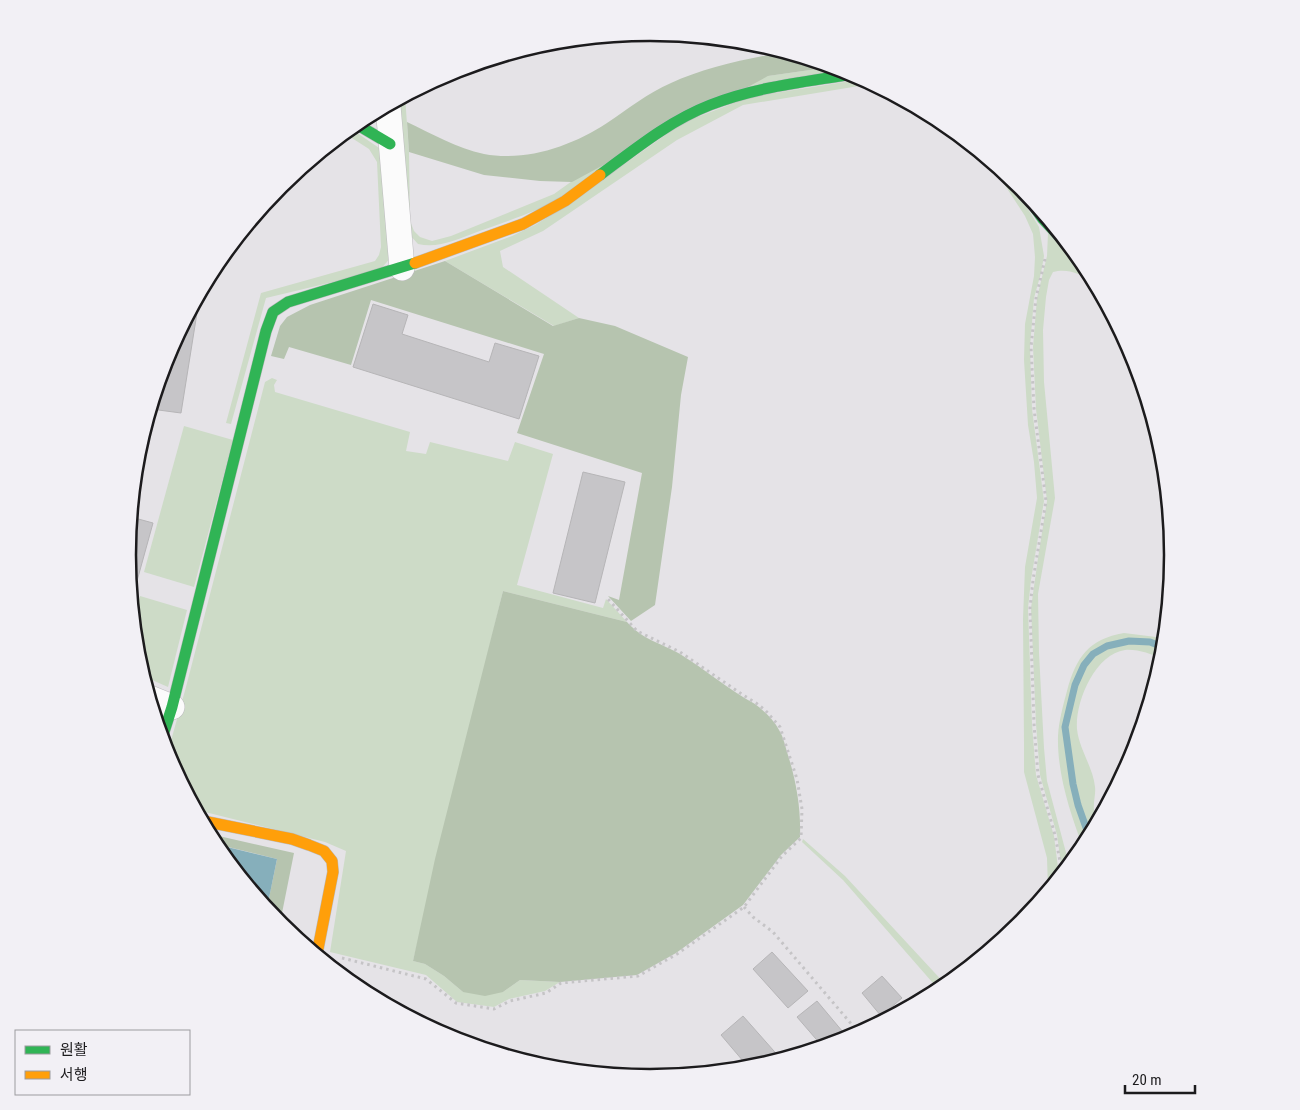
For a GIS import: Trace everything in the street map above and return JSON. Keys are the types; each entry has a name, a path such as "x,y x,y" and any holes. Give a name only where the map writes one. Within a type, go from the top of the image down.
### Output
{"street":[{"path":"161,702 273,312 288,302 402,268 523,224 565,201 660,130 711,104 753,91 837,77"},
{"path":"388,113 402,268"},
{"path":"364,129 390,144"},
{"path":"212,823 292,839 324,851 332,861 333,872 318,947"}],"path":[{"path":"1046,256 1036,298 1032,347 1034,409 1046,501 1030,608 1034,724 1038,775 1056,835 1060,865"},
{"path":"328,956 426,979 444,992 456,1004 494,1009 510,1001 546,993 561,983 638,976 677,954 744,907 782,856 801,838 802,809 797,779 780,728 756,703 680,652 637,631 607,598"},
{"path":"744,907 752,917 773,932 854,1027"}],"green space":[{"path":"767,55 816,69 768,76 572,182 540,181 484,175 409,152 407,122 454,144 484,154 516,156 548,150 579,139 663,87 697,73"},
{"path":"816,69 825,73 783,79 744,88 706,99 687,107 671,115 598,173 568,194 546,206 523,215 440,244 418,244 408,233 405,222 398,107 406,103 409,152 410,221 414,231 420,237 432,241 451,236 554,194 660,118 704,94 768,76"},
{"path":"849,81 860,86 743,105 677,140 543,231 500,251 503,267 579,318 554,326 445,261 512,236 535,225 561,209 671,131 692,119 750,97"},
{"path":"357,133 382,150 393,255 379,271 266,298 231,424 226,423 261,293 375,261 379,255 381,247 377,162 369,149 351,137"},
{"path":"1003,182 1026,205 1039,227 1044,256 1034,298 1030,347 1032,409 1044,501 1028,608 1032,724 1036,775 1054,836 1058,868 1048,880 1047,858 1024,772 1023,619 1025,567 1037,498 1028,425 1024,360 1025,324 1034,276 1035,257 1033,234 1025,216"},
{"path":"1048,233 1058,243 1080,275 1069,271 1053,272 1049,280 1046,297 1043,330 1044,382 1055,498 1038,594 1039,653 1047,781 1067,855 1061,864 1057,835 1040,775 1031,608 1047,501 1036,409 1033,347 1037,298 1047,256"},
{"path":"445,261 553,326 579,318 615,326 688,357 681,395 672,487 655,605 631,621 608,596 619,600 642,473 517,433 544,354 371,300 351,365 289,347 284,359 271,356 280,326 287,317 310,305"},
{"path":"272,378 277,380 274,385 275,392 410,432 406,451 426,454 430,442 508,461 515,442 553,454 517,585 603,608 606,599 627,622 503,591 413,961 425,964 444,976 463,992 503,992 520,980 560,982 545,991 509,999 494,1007 457,1002 426,975 330,952 346,851 325,842 205,812 175,752 171,741 265,382"},
{"path":"184,426 233,440 194,587 144,572"},
{"path":"503,591 627,622 639,633 680,654 755,704 772,719 783,738 797,794 800,815 800,837 781,855 743,905 676,953 637,975 560,982 520,980 503,992 485,996 463,992 444,976 425,964 413,961 435,859"},
{"path":"140,596 187,610 168,687 152,680 146,655 139,601"},
{"path":"1124,633 1157,637 1156,643 1129,639 1106,644 1091,653 1082,664 1074,685 1063,727 1071,784 1085,828 1079,837 1062,778 1058,750 1060,719 1071,679 1080,659 1093,645 1112,636"},
{"path":"1129,642 1155,646 1154,656 1135,650 1114,653 1096,670 1083,693 1077,718 1077,729 1080,744 1094,780 1095,790 1094,813 1087,824 1075,784 1067,727 1077,686 1086,665 1094,655 1107,647"},
{"path":"221,836 294,853 282,913 269,899 277,859 228,847"},
{"path":"803,839 845,876 940,979 933,983 843,880 802,842"}],"water":[{"path":"228,847 277,859 269,899 242,868"}],"building":[{"path":"373,304 408,315 402,334 489,362 495,343 539,356 519,419 353,367"},
{"path":"197,313 181,413 158,410 175,358"},
{"path":"583,472 625,482 595,603 553,593"},
{"path":"137,519 153,523 137,582"},
{"path":"772,952 808,991 788,1008 753,969"},
{"path":"882,976 902,998 880,1015 862,993"},
{"path":"817,1001 843,1032 817,1040 797,1017"},
{"path":"743,1016 776,1053 742,1060 721,1035"}],"waterway":[{"path":"1086,827 1073,784 1065,727 1075,685 1084,665 1093,654 1107,646 1129,641 1156,644"}],"traffic: fast":[{"path":"600,175 666,127 710,105 762,89 837,77"},
{"path":"364,129 390,144"},
{"path":"166,726 266,331 273,312 288,302 415,263"}],"traffic: slow":[{"path":"415,263 523,224 565,201 600,175"},
{"path":"212,823 292,839 324,851 332,861 333,872 318,947"}]}
